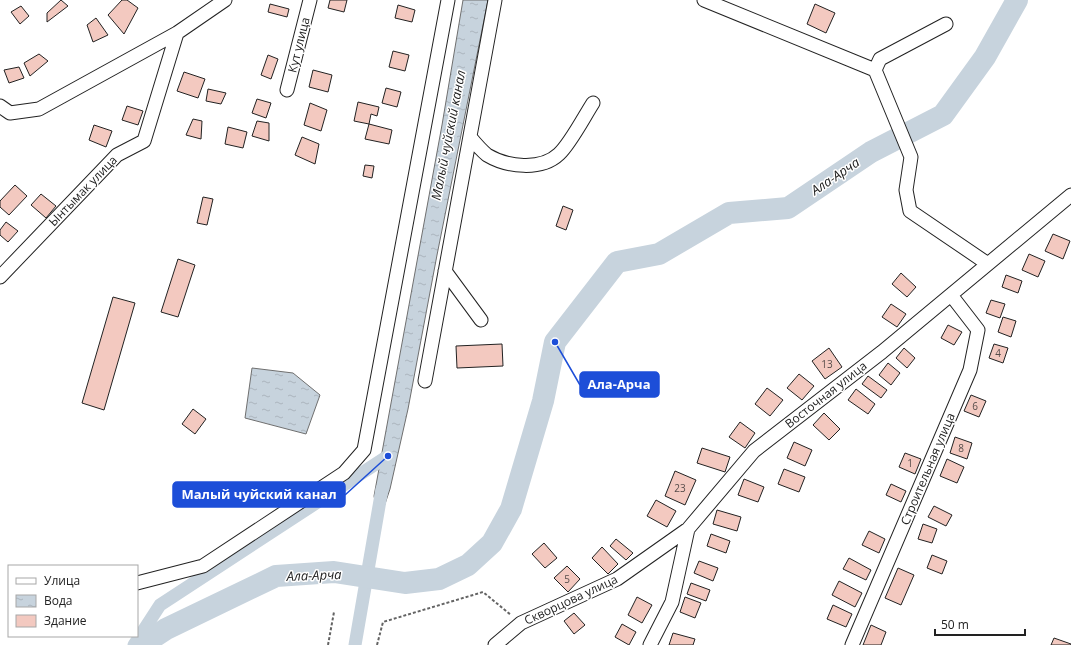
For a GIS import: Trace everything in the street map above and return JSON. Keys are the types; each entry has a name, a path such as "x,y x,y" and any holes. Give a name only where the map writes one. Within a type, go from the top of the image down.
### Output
{"street":[{"path":"0,106 10,113 39,109 177,33 225,0"},
{"name":"Кут улица","path":"287,90 310,0"},
{"path":"138,583 203,566 344,473 364,450 448,0"},
{"path":"425,381 495,0"},
{"path":"704,0 875,70 911,157 906,190 910,211 988,264"},
{"path":"875,70 880,59 946,24"},
{"name":"Ынтымак улица","path":"0,277 117,155 144,141 177,33"},
{"path":"470,137 486,154 495,159 510,163 536,166 553,160 560,153 593,103"},
{"name":"Восточная улица","path":"650,645 672,602 688,529 754,451 882,352 1071,195"},
{"path":"445,271 481,320"},
{"name":"Строительная улица","path":"852,645 970,370 978,330 951,295"},
{"name":"Скворцова улица","path":"495,645 521,623 617,579 688,529"}],"path":[{"path":"377,645 383,622 483,592 521,623"},
{"path":"328,645 334,612"}],"water":[{"path":"463,0 488,0 408,409 390,489 384,507 376,506 374,496 442,125"},
{"path":"252,368 293,373 320,395 306,434 245,418"}],"building":[{"path":"61,0 68,6 47,22 47,13"},
{"path":"122,0 127,0 138,8 124,34 108,15"},
{"path":"330,0 347,0 344,12 328,8"},
{"path":"270,4 289,9 287,17 268,12"},
{"path":"815,4 835,13 826,33 807,24"},
{"path":"398,5 415,10 412,22 395,18"},
{"path":"21,6 29,16 20,24 11,12"},
{"path":"96,18 108,35 93,42 87,25"},
{"path":"393,51 409,55 405,71 389,67"},
{"path":"39,54 48,61 30,76 24,63"},
{"path":"268,55 278,59 271,79 261,75"},
{"path":"19,67 24,78 9,83 4,70"},
{"path":"313,70 332,75 328,92 309,87"},
{"path":"184,72 205,79 198,98 177,91"},
{"path":"386,88 401,92 397,107 382,103"},
{"path":"208,89 226,93 221,104 206,101"},
{"path":"257,99 271,103 266,118 252,113"},
{"path":"358,102 379,107 377,116 371,114 369,124 354,121"},
{"path":"310,103 327,110 321,131 304,125"},
{"path":"127,106 143,111 138,125 122,120"},
{"path":"193,119 202,121 201,139 186,135"},
{"path":"257,121 269,123 269,141 252,136"},
{"path":"369,124 392,130 389,144 365,139"},
{"path":"94,125 112,131 106,147 89,140"},
{"path":"228,127 247,132 243,148 225,144"},
{"path":"302,137 319,144 315,164 295,155"},
{"path":"365,165 374,166 372,178 363,176"},
{"path":"15,185 27,196 9,215 0,207 0,201"},
{"path":"41,194 56,206 46,218 31,205"},
{"path":"203,197 213,199 207,225 197,223"},
{"path":"563,206 573,210 566,230 556,226"},
{"path":"6,222 18,231 8,242 0,235 0,230"},
{"path":"1053,234 1070,241 1063,259 1045,251"},
{"path":"1029,254 1045,261 1038,277 1022,270"},
{"path":"178,259 195,265 178,317 161,312"},
{"path":"901,273 916,287 907,297 892,284"},
{"path":"1006,275 1022,281 1018,293 1002,287"},
{"path":"113,297 135,303 104,410 82,403"},
{"path":"991,300 1005,304 1000,318 986,313"},
{"path":"891,304 906,314 897,327 882,317"},
{"path":"1003,317 1016,321 1011,337 998,332"},
{"path":"948,325 962,332 954,345 941,338"},
{"path":"502,344 503,366 457,368 456,346"},
{"path":"994,344 1008,348 1003,363 989,358"},
{"path":"829,348 842,367 825,379 812,361"},
{"path":"904,348 915,358 907,368 896,358"},
{"path":"888,363 900,373 891,385 879,375"},
{"path":"799,374 814,386 802,400 787,388"},
{"path":"868,376 887,390 881,398 862,384"},
{"path":"767,388 783,400 770,416 755,404"},
{"path":"856,389 875,404 868,414 848,400"},
{"path":"971,395 986,401 979,417 964,411"},
{"path":"193,409 206,419 195,434 182,424"},
{"path":"824,413 840,429 829,440 813,425"},
{"path":"740,422 755,433 745,448 729,437"},
{"path":"955,437 972,443 967,459 950,453"},
{"path":"794,442 812,450 805,466 787,458"},
{"path":"702,448 730,457 725,472 697,463"},
{"path":"905,453 921,459 915,474 899,467"},
{"path":"947,459 964,467 957,483 940,476"},
{"path":"784,469 805,477 799,492 778,484"},
{"path":"675,471 696,480 685,505 665,496"},
{"path":"744,479 764,487 758,502 738,495"},
{"path":"891,484 906,491 901,502 886,495"},
{"path":"656,500 676,511 667,527 647,516"},
{"path":"934,506 952,515 946,526 928,517"},
{"path":"717,510 741,517 737,531 713,524"},
{"path":"923,524 937,529 932,543 918,539"},
{"path":"869,531 885,539 879,553 862,545"},
{"path":"711,534 730,541 726,553 707,546"},
{"path":"616,539 633,553 626,560 610,546"},
{"path":"544,543 557,558 545,568 532,554"},
{"path":"602,547 618,564 608,574 592,558"},
{"path":"932,555 947,561 942,574 927,568"},
{"path":"849,558 871,570 866,580 843,569"},
{"path":"699,561 718,568 713,581 694,573"},
{"path":"567,566 580,579 568,592 554,578"},
{"path":"898,568 914,575 901,605 885,598"},
{"path":"839,581 862,593 855,607 832,595"},
{"path":"691,583 710,590 706,601 687,594"},
{"path":"637,597 652,605 642,623 628,615"},
{"path":"685,597 701,603 695,618 680,612"},
{"path":"833,605 852,614 846,627 827,619"},
{"path":"574,613 585,625 574,634 564,621"},
{"path":"622,624 636,632 629,645 615,637"},
{"path":"871,625 886,632 881,645 863,645"},
{"path":"673,633 695,639 693,645 669,645"},
{"path":"1054,638 1071,644 1071,645 1051,645"}],"waterway":[{"name":"Ала-Арча","path":"142,645 166,629 276,576 334,572 405,583 439,579 468,565 492,543 511,509 543,401 555,342 617,262 659,254 729,213 788,208 871,152 943,115 985,57 1017,0"},
{"path":"134,645 160,605 388,456"},
{"path":"355,645 382,489"}],"place":[{"name":"Ала-Арча","path":"555,342"},
{"name":"Малый чуйский канал","path":"388,456"}]}
